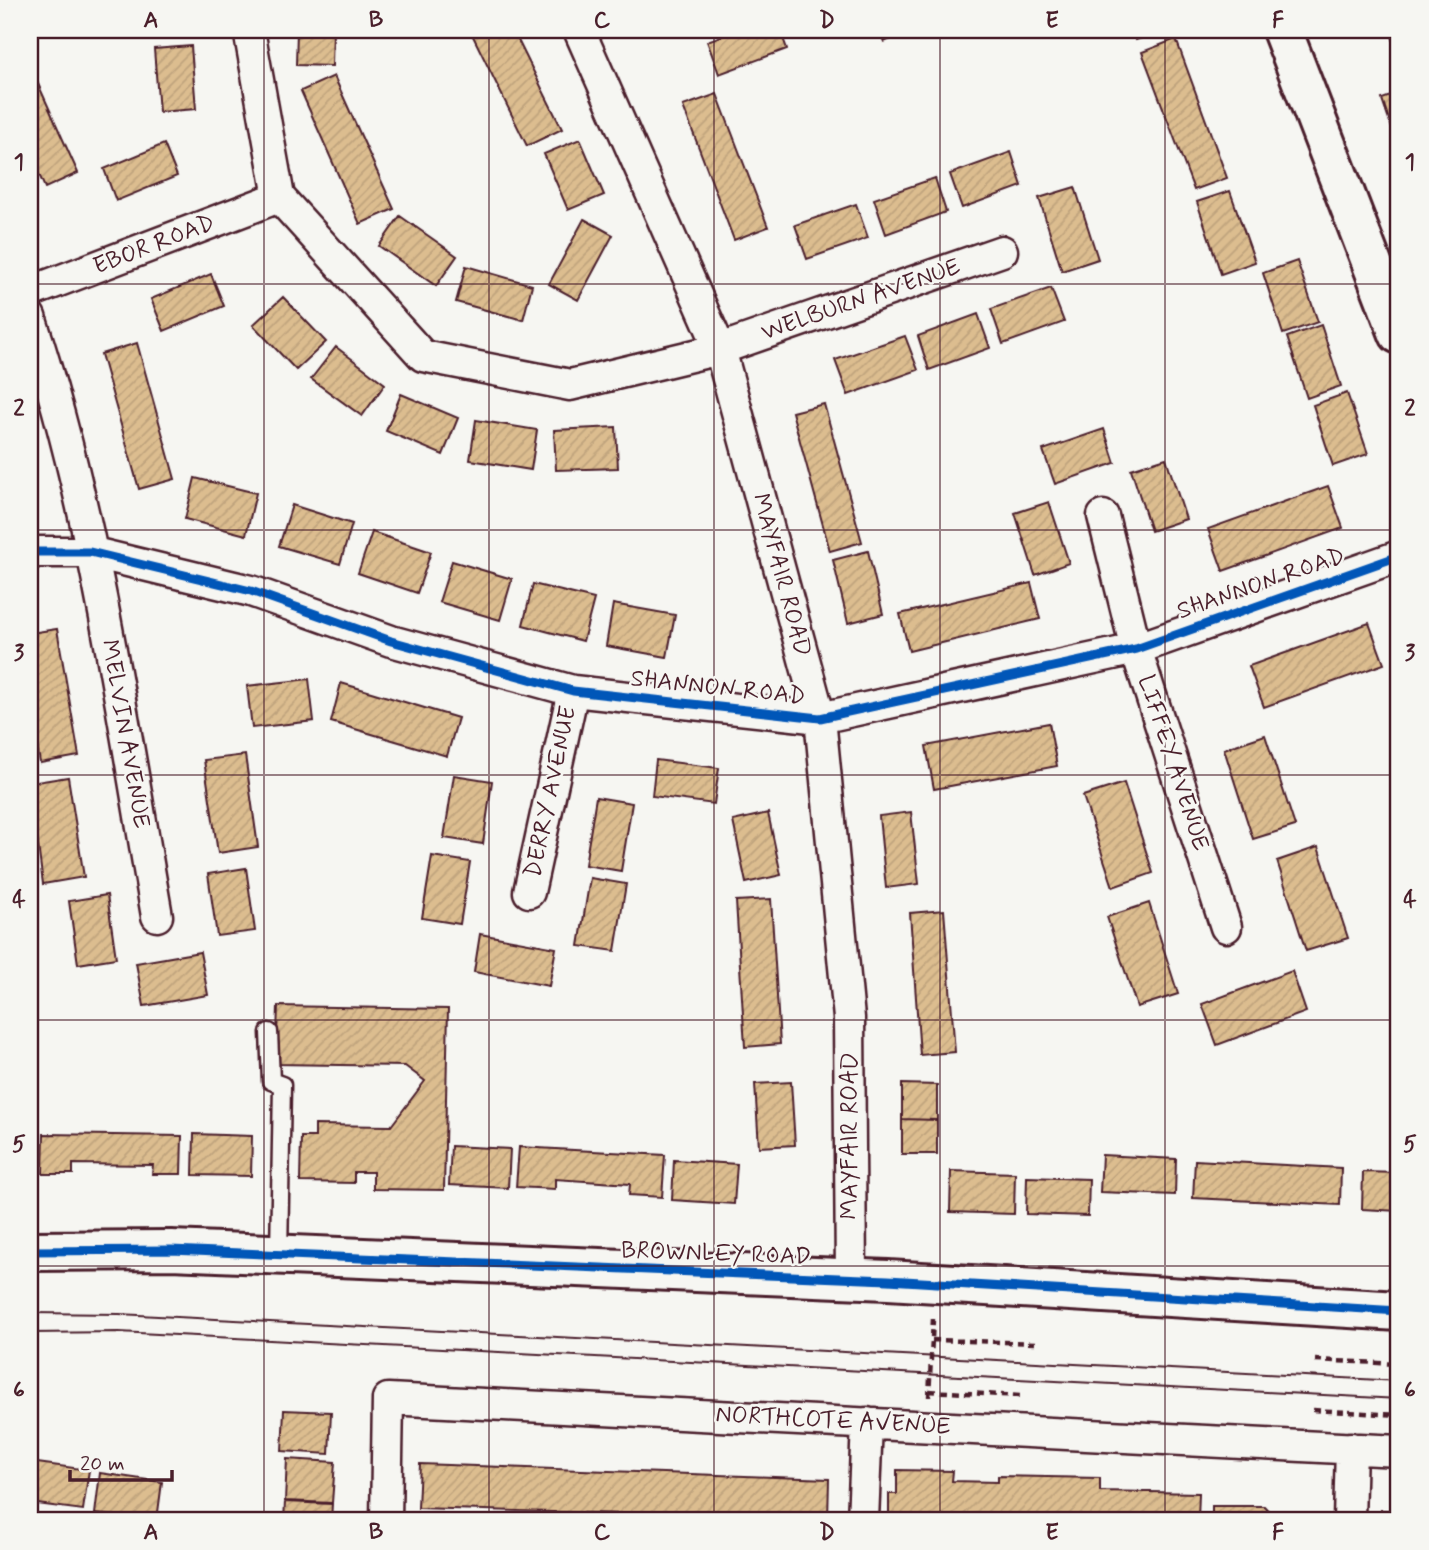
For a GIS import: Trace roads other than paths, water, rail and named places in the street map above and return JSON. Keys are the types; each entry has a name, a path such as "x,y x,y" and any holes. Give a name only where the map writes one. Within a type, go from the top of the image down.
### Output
{"street":[{"path":"249,30 279,197"},
{"path":"1282,30 1399,334"},
{"name":"MAYFAIR ROAD","path":"585,32 720,349 820,718 849,1018 851,1279"},
{"name":"EBOR ROAD","path":"30,292 279,197"},
{"name":"WELBURN AVENUE","path":"279,197 423,356 570,385 720,349 1002,251"},
{"name":"MELVIN AVENUE","path":"30,317 58,402 104,609 157,916"},
{"name":"LIFFEY AVENUE","path":"1103,516 1136,649 1226,927"},
{"name":"SHANNON ROAD","path":"30,552 90,552 251,591 391,641 573,691 820,718 1136,649 1399,556"},
{"name":"DERRY AVENUE","path":"529,892 573,691"},
{"name":"BROWNLEY ROAD","path":"30,1251 171,1250 851,1279 1399,1311"},
{"name":"NORTHCOTE AVENUE","path":"386,1520 388,1399 1399,1451"},
{"path":"863,1520 867,1423"},
{"path":"1349,1520 1351,1448"}],"lane":[{"path":"269,1032 271,1081 282,1085 279,1254"}],"tram line":[{"path":"30,1313 119,1314 1399,1381"},
{"path":"30,1333 119,1332 1399,1399"}]}
